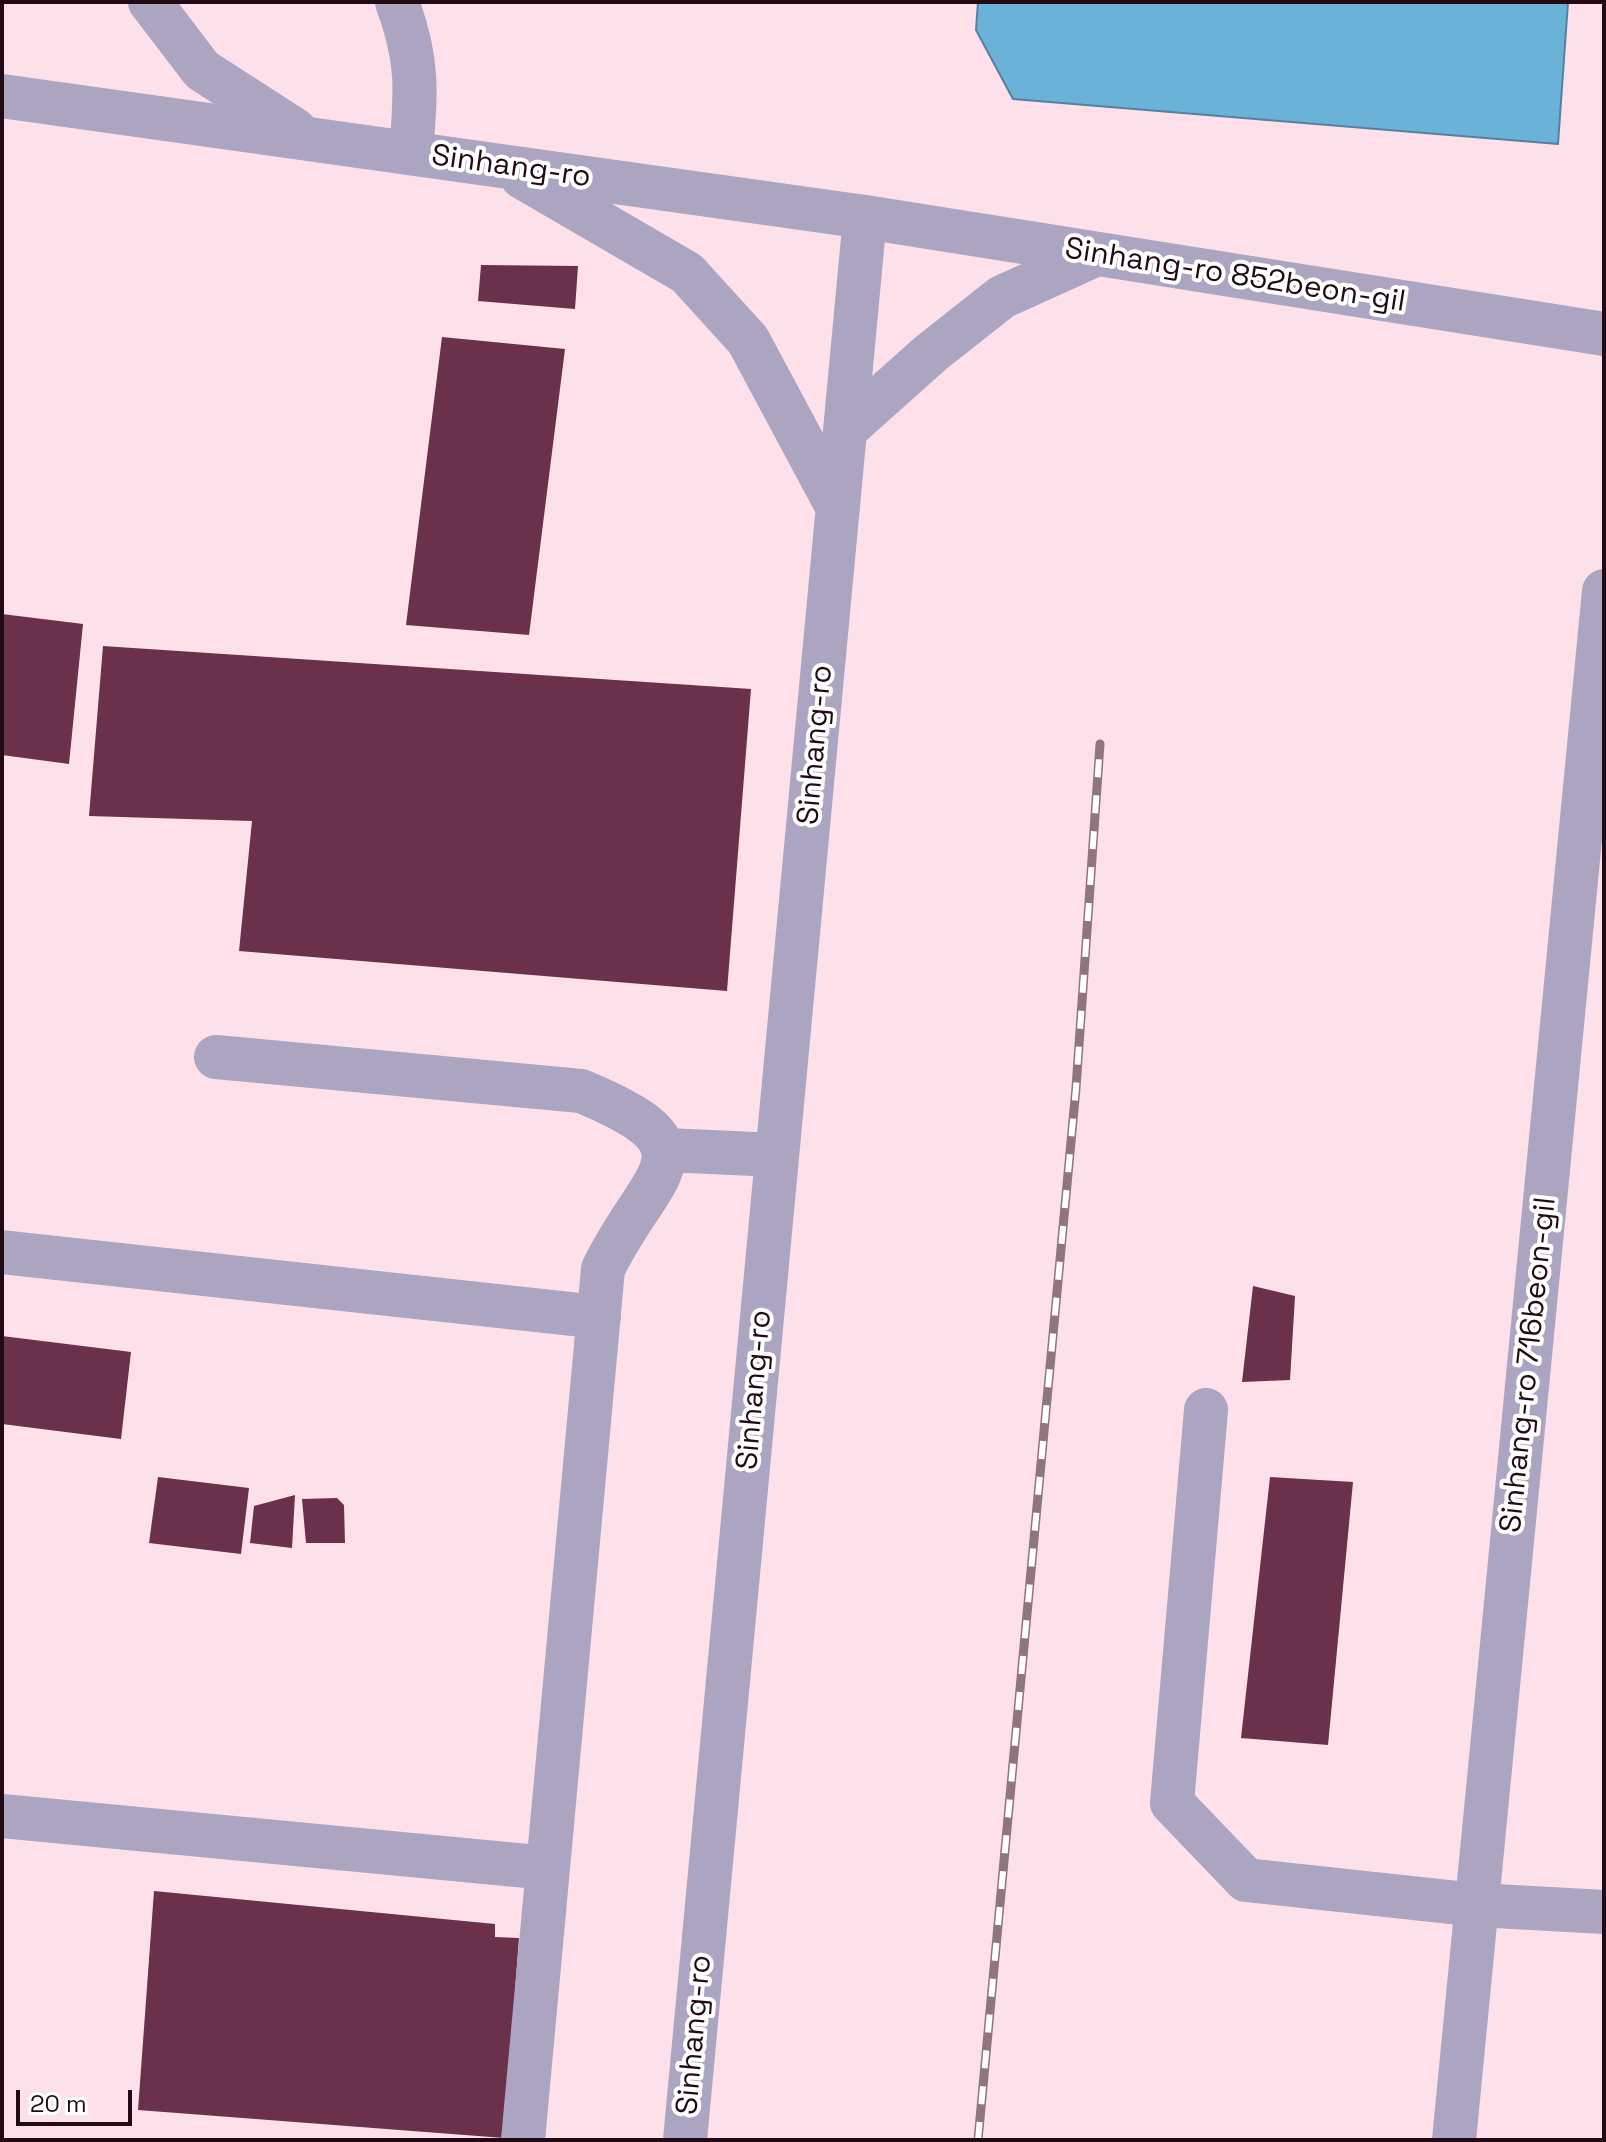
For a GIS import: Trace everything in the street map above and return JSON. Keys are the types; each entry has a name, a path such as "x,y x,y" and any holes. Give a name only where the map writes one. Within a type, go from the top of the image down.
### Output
{"street":[{"path":"150,2 202,70 307,138"},
{"path":"397,2 411,39 417,78 411,153"},
{"name":"Sinhang-ro","path":"2,96 865,217 685,2140"},
{"path":"503,166 687,273 748,340 838,508"},
{"name":"Sinhang-ro 852beon-gil","path":"865,217 1604,334"},
{"path":"846,429 931,353 1002,297 1097,254"},
{"name":"Sinhang-ro 716beon-gil","path":"1454,2140 1604,591"},
{"path":"216,1057 581,1091 627,1110 656,1131 666,1150 662,1172 603,1269 523,2140"},
{"path":"666,1150 777,1155"},
{"path":"2,1252 599,1317"},
{"path":"1206,1410 1172,1803 1246,1880 1477,1905 1604,1912"},
{"path":"2,1816 548,1868"}],"water":[{"path":"978,2 1568,2 1558,144 1013,99 976,30"}],"building":[{"path":"481,265 578,266 575,309 478,301"},
{"path":"442,337 565,349 529,635 406,625"},
{"path":"2,614 83,624 69,764 2,755"},
{"path":"103,646 751,689 727,991 239,951 252,821 89,816"},
{"path":"1253,1286 1295,1296 1290,1380 1242,1382"},
{"path":"2,1336 131,1352 121,1439 2,1424"},
{"path":"158,1477 249,1488 241,1554 149,1543"},
{"path":"1270,1477 1353,1482 1328,1745 1241,1738"},
{"path":"295,1495 292,1548 250,1543 254,1506"},
{"path":"337,1498 344,1505 345,1543 306,1543 302,1499"},
{"path":"154,1891 495,1924 495,1937 519,1938 504,2138 138,2110"}],"railway":[{"path":"978,2140 1076,1088 1100,744"}]}
